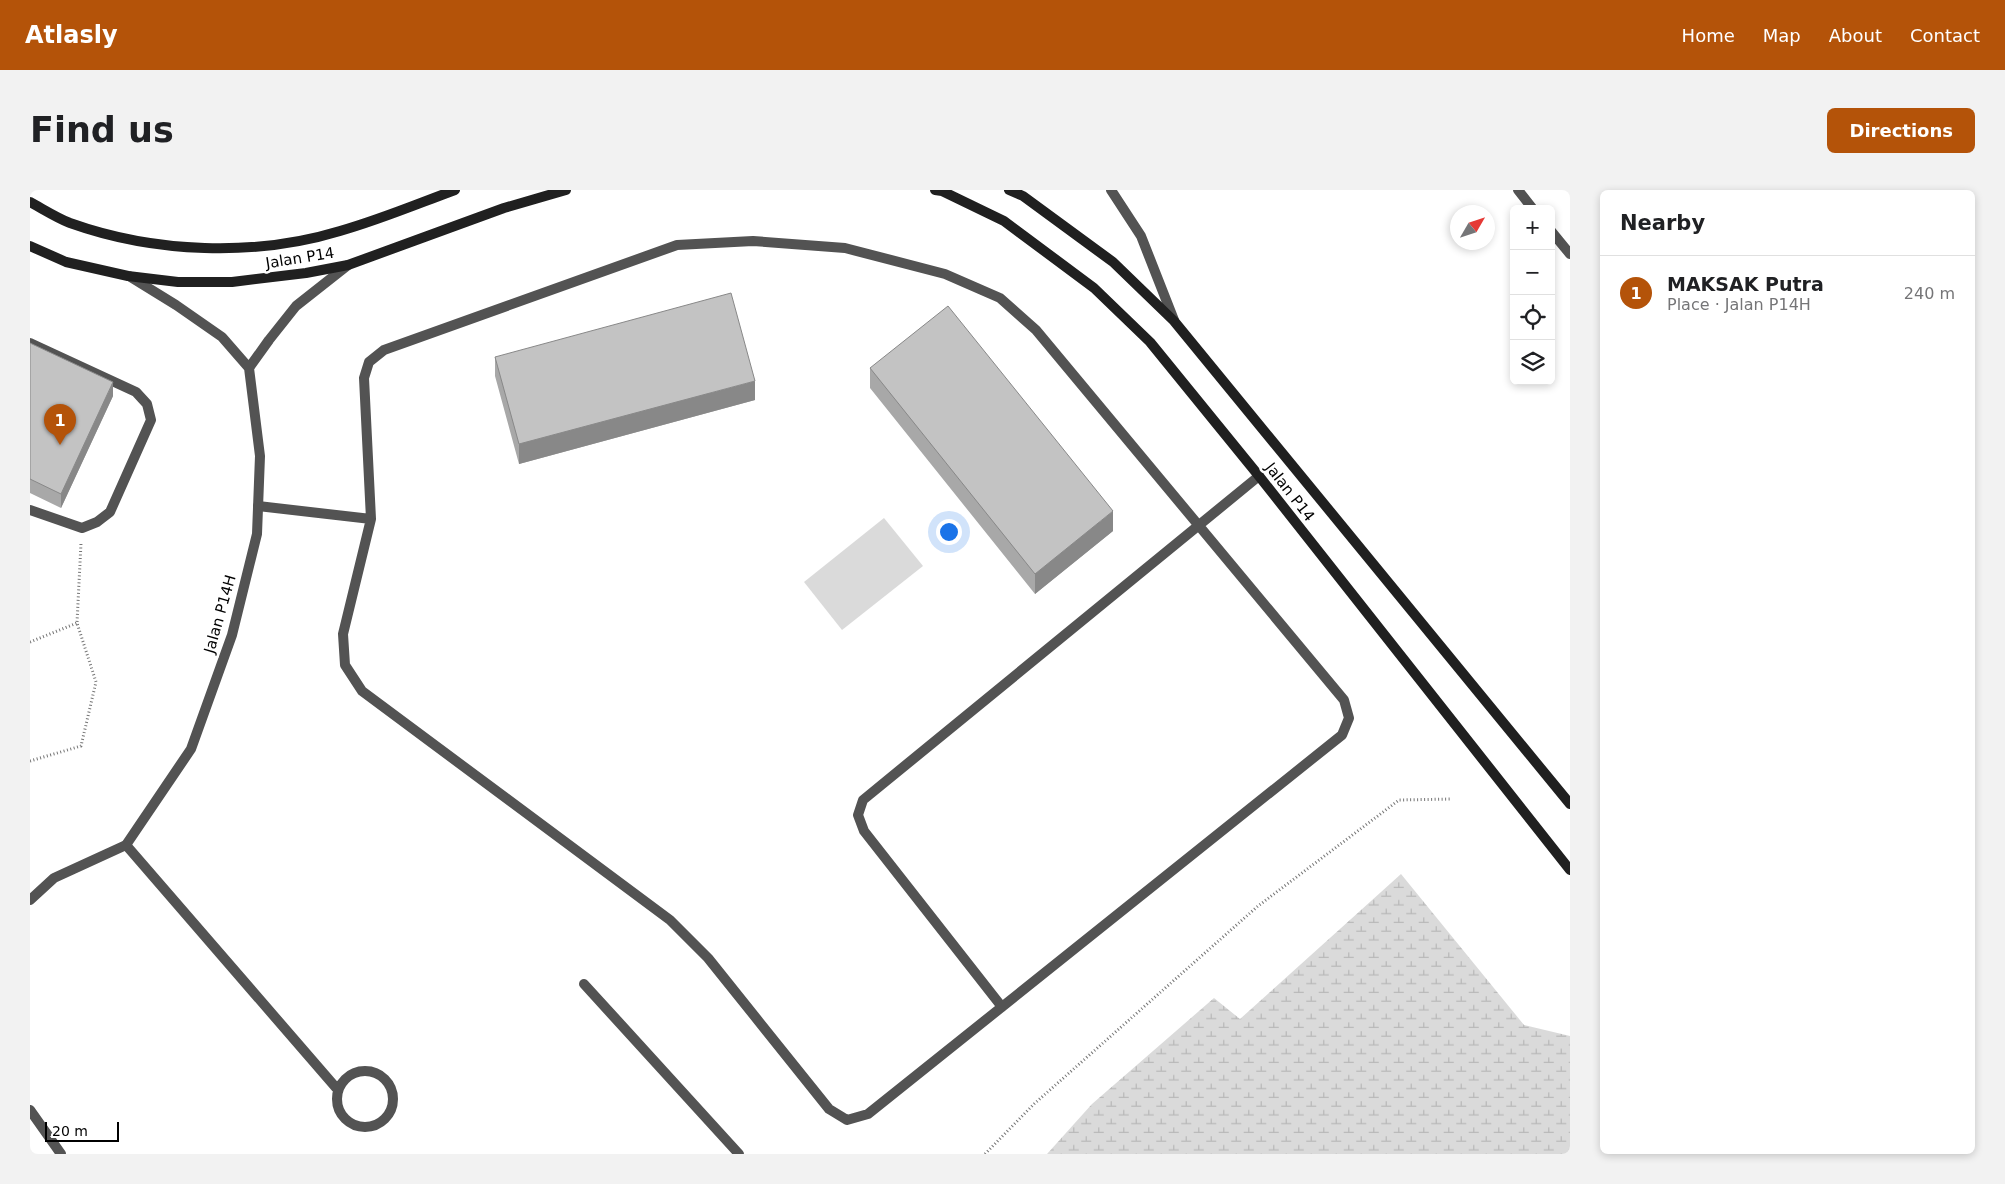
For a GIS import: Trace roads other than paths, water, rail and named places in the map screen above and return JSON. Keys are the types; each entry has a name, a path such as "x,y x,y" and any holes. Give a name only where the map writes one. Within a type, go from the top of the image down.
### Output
{"main road":[{"name":"Jalan P14","path":"30,202 69,222 125,238 175,247 231,248 298,241 340,231 455,190"},
{"name":"Jalan P14","path":"30,246 66,262 128,276 178,282 232,282 306,273 348,265 504,208 566,190"},
{"name":"Jalan P14","path":"935,190 942,191 1004,221 1094,288 1150,342 1259,476 1570,870"},
{"name":"Jalan P14","path":"1009,190 1023,196 1112,262 1174,321 1570,804"}],"street":[{"path":"1518,190 1530,205"},
{"path":"1111,191 1142,236 1174,321"},
{"path":"1555,236 1570,254"},
{"path":"753,242 845,248 945,274 1000,298 1036,330 1199,525 1344,700 1349,718 1342,735 868,1114 847,1120 829,1109 708,958 670,920 362,691 345,665 343,634 371,519 364,378 370,362 384,350 677,245 753,242"},
{"path":"128,276 176,305 222,337 249,368 296,306 348,265"},
{"path":"30,343 136,392 147,404 151,420 110,512 97,522 82,528 30,510"},
{"name":"Jalan P14H","path":"126,845 191,749 232,635 256,534 258,506 260,456 249,368"},
{"path":"1002,1008 864,832 858,815 863,800 1259,476"},
{"path":"258,506 371,519"},
{"path":"30,900 54,878 126,845 338,1090 338,1107 342,1115 355,1126 372,1126 380,1123 391,1109 391,1090 386,1081 370,1072 360,1072 351,1075 338,1090"},
{"path":"584,984 739,1154"},
{"path":"30,1110 61,1154"}],"place":[{"name":"MAKSAK Putra","path":"60,445"}]}
